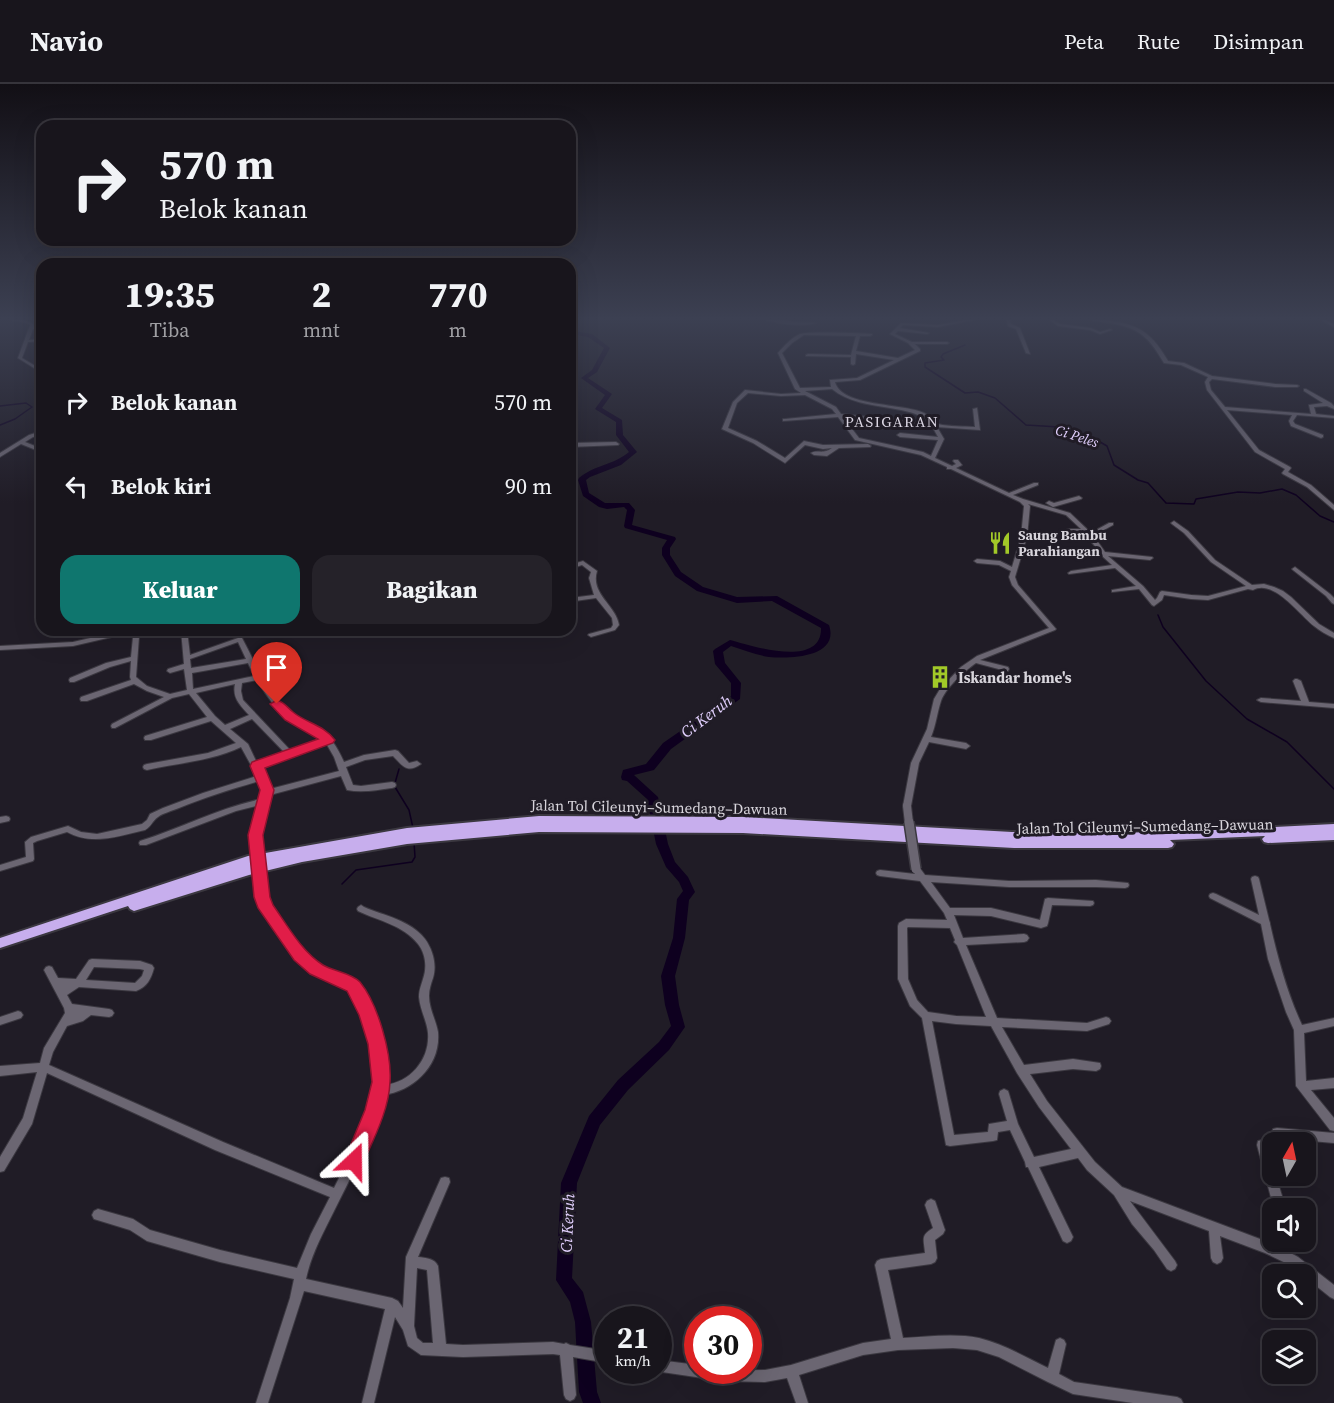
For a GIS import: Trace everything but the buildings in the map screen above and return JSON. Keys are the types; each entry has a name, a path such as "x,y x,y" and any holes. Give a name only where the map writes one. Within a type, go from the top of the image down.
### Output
{"highway":[{"name":"Jalan Tol Cileunyi–Sumedang–Dawuan","path":"0,943 248,861 407,832 539,819 583,823 743,825 1083,837 1172,836 1334,828"},
{"name":"Jalan Tol Cileunyi–Sumedang–Dawuan","path":"0,950 249,870 302,858 407,840 583,823"},
{"name":"Jalan Tol Cileunyi–Sumedang–Dawuan","path":"743,825 1014,844 1174,843 1334,836"}],"street":[{"path":"795,381 801,392 832,407 857,440 932,458 1023,501 1065,512 1088,533 1107,558 1141,587 1154,604 1160,599 1162,593 1187,598 1206,598 1268,587 1282,594 1314,625 1334,636"},
{"path":"843,381 832,381 832,388 837,394 853,400 902,407 926,417 941,439 932,458"},
{"path":"1208,381 1208,388 1257,451 1288,468 1285,473 1309,486 1334,508"},
{"path":"1247,381 1276,387 1297,386"},
{"path":"832,388 781,395 753,390 743,393 734,404 732,415 725,429 754,442 784,461 788,460 803,443 821,447 883,446"},
{"path":"1305,390 1331,406"},
{"path":"1314,415 1311,406 1331,406"},
{"path":"1224,408 1334,417"},
{"path":"785,420 840,415 977,429 975,409"},
{"path":"1295,415 1291,422 1293,425 1321,436"},
{"path":"896,422 899,432 941,439"},
{"path":"0,455 29,437 36,436"},
{"path":"21,442 36,448"},
{"path":"576,445 616,444"},
{"path":"814,453 827,454 837,447"},
{"path":"1278,463 1288,459"},
{"path":"949,468 959,465 956,461"},
{"path":"1010,494 1036,484"},
{"path":"1037,506 1048,503 1053,506 1078,498"},
{"path":"1023,501 1027,506 1026,524 1019,556 1012,570 1012,581 1053,628 990,651 974,660 940,695 927,739 915,763 907,806 916,869 948,911 959,942 994,1020 1021,1070 1079,1154 1118,1191 1127,1210 1171,1265"},
{"path":"1174,523 1186,532 1213,561 1253,588"},
{"path":"1066,531 1102,532 1100,530 1111,524"},
{"path":"1078,551 1150,558"},
{"path":"977,561 1000,563 1012,570"},
{"path":"576,565 583,563 594,571 592,578 598,596 615,618 616,625 613,629 591,635"},
{"path":"1071,573 1118,566"},
{"path":"1295,569 1334,602"},
{"path":"1114,591 1141,587"},
{"path":"576,599 598,596"},
{"path":"0,648 73,644 108,636"},
{"path":"135,636 132,674 135,681 141,686 170,696"},
{"path":"185,636 190,690 212,718 242,743 257,766 261,778 266,797 255,835 262,897 266,908 310,965 355,988 364,1004 377,1044 381,1070 379,1091 361,1146 315,1238 262,1403"},
{"path":"170,671 238,638 265,691 289,716 316,730 328,740 350,788 362,789 392,785"},
{"path":"72,680 108,665 134,658"},
{"path":"188,664 250,660"},
{"path":"974,660 1006,669"},
{"path":"115,726 170,696 259,677"},
{"path":"84,699 135,681"},
{"path":"1297,681 1306,704"},
{"path":"239,682 237,691 240,701 289,753"},
{"path":"1261,700 1334,706"},
{"path":"225,728 252,716"},
{"path":"148,738 212,718"},
{"path":"927,739 966,746"},
{"path":"257,766 328,740"},
{"path":"147,767 212,755 230,750 242,743"},
{"path":"143,843 171,834 231,808 342,769 364,758 395,753 406,766 417,764"},
{"path":"0,868 30,859 29,842 34,839 68,829 79,835 97,837 145,827 153,816 178,807 195,797 261,778"},
{"path":"880,873 922,879 1009,884 1076,882 1125,885"},
{"path":"1255,879 1274,959 1299,1030 1301,1086 1334,1126"},
{"path":"1213,896 1266,923"},
{"path":"948,911 991,912 1041,924 1044,923 1048,901 1090,903"},
{"path":"361,909 375,916 399,922 409,929 422,943 430,965 423,994 433,1036 426,1065 414,1078 395,1090 379,1091"},
{"path":"953,924 906,923 902,926 903,979 913,1003 926,1016 950,1141 993,1136 993,1128 1013,1125"},
{"path":"959,942 1024,938"},
{"path":"57,982 79,982 136,987 140,986 149,968 140,965 92,963 79,982 63,994"},
{"path":"0,1167 28,1120 48,1051 65,1023 69,1008 49,970"},
{"path":"69,1008 109,1013"},
{"path":"65,1023 89,1011"},
{"path":"0,1021 18,1015"},
{"path":"926,1016 956,1020 994,1020 1087,1027 1106,1021"},
{"path":"1299,1030 1334,1022"},
{"path":"1021,1070 1072,1064 1096,1066"},
{"path":"0,1071 43,1067 219,1146 336,1194"},
{"path":"1301,1086 1334,1083"},
{"path":"1004,1094 1013,1125 1067,1237"},
{"path":"1316,1136 1334,1138"},
{"path":"1030,1163 1079,1154"},
{"path":"445,1182 411,1262 408,1327 412,1342 417,1348 463,1351 512,1347 569,1350 594,1354"},
{"path":"1118,1191 1262,1246"},
{"path":"898,1344 881,1265 931,1258 929,1237 939,1230 931,1205"},
{"path":"98,1215 133,1224 147,1235 392,1304 408,1327"},
{"path":"1214,1229 1216,1258"},
{"path":"1276,1252 1294,1261 1334,1293"},
{"path":"411,1262 432,1266 440,1349"},
{"path":"368,1403 392,1304"},
{"path":"672,1368 723,1375 765,1376 791,1371 863,1349 898,1344 953,1342 978,1344 1001,1352 1052,1378 1080,1389 1177,1403"},
{"path":"1052,1378 1060,1344"},
{"path":"569,1350 570,1395"},
{"path":"791,1371 802,1403"}],"waterway":[{"name":"Ci Keruh","path":"588,381 609,394 598,409 620,421 620,435 633,452 619,463 587,475 582,480 586,494 604,506 626,505 631,510 628,526 672,539 666,548 666,555 678,574 700,589 737,600 774,598 826,627 823,643 809,652 780,655 730,643 718,651 720,664 736,683 736,697 667,746 650,767 627,773 626,777 630,777 652,797 662,844 670,864 684,880 689,892 683,899 679,938 668,976 678,1027 664,1046 623,1085 594,1121 569,1183 564,1280 577,1298 583,1322 588,1392 592,1403"},
{"name":"Ci Peles","path":"946,381 965,393 978,392 995,398 1026,425 1059,427 1075,435 1095,439 1107,446 1114,465 1138,480 1148,483 1166,503 1194,504 1196,499 1238,492 1260,493 1282,489 1296,495 1320,516 1334,522"},
{"path":"0,406 26,403 32,407 15,419 0,425"},
{"path":"1158,615 1163,627 1206,681 1247,719 1287,742 1334,789"},
{"path":"395,783 399,769"},
{"path":"395,787 409,810 413,828"},
{"path":"342,884 356,870 412,862 415,857 414,842"}],"place":[{"name":"Saung Bambu Parahiangan","path":"1000,543"},
{"name":"Iskandar home's","path":"940,677"}],"district":[{"name":"PASIGARAN","path":"892,421"}],"route":[{"path":"277,704 289,716 316,730 328,740 257,766 267,790 255,835 262,897 266,908 300,955 322,973 353,986 368,1014 377,1044 381,1082 374,1110 354,1161"}]}
